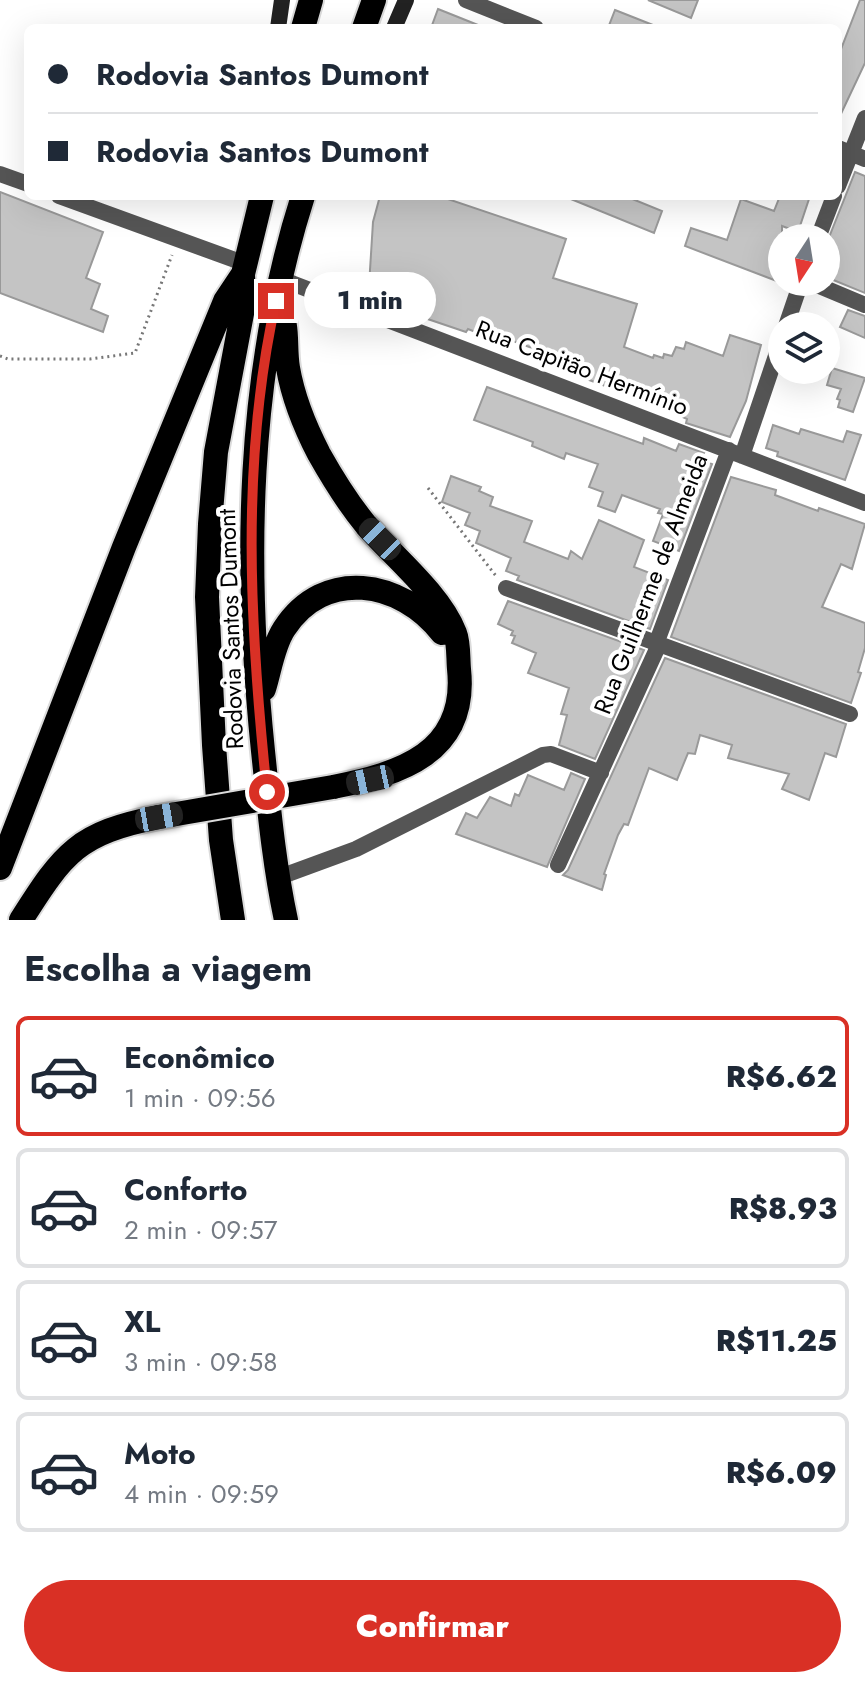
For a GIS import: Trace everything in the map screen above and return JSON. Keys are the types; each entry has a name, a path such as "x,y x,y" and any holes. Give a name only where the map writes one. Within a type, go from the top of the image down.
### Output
{"highway":[{"path":"304,24 311,0"},
{"path":"365,24 374,0"},
{"name":"Rodovia Santos Dumont","path":"233,920 221,840 207,597 216,452 244,303 244,269 261,200"},
{"name":"Rodovia Santos Dumont","path":"286,920 277,878 259,710 253,608 253,500 262,380 278,290 303,200"},
{"path":"0,868 124,547 225,301 244,269"},
{"path":"21,920 55,868 77,846 117,825 386,776 406,767 437,744 457,706 460,681 456,633 436,603 347,501 313,443 298,407 288,367 286,319 278,290"},
{"path":"259,710 283,630 305,606 333,593 359,586 401,597 424,613 457,654"}],"main road":[{"path":"279,24 282,0"},
{"path":"396,24 406,0"}],"street":[{"path":"466,0 526,24"},
{"path":"842,176 865,118"},
{"path":"0,174 24,183"},
{"path":"69,200 244,269"},
{"path":"823,224 832,200"},
{"name":"Rua Capitão Hermínio","path":"278,290 736,453 865,503"},
{"path":"840,295 865,305"},
{"name":"Rua Guilherme de Almeida","path":"558,865 656,651 656,644 768,373"},
{"path":"506,588 850,714"},
{"path":"277,878 356,849 543,755 551,754 601,773"}],"path":[{"path":"0,356 8,359 90,359 135,353 177,241"},
{"path":"428,488 506,588"}],"building":[{"path":"648,0 698,0 691,18"},
{"path":"860,0 865,0 865,63 842,112 842,47"},
{"path":"438,9 476,24 432,24"},
{"path":"615,10 650,24 610,24"},
{"path":"855,172 865,176 865,293 840,283 840,224 834,224"},
{"path":"0,192 103,232 86,278 100,284 91,309 108,316 103,332 0,293"},
{"path":"379,200 451,200 566,239 553,278 637,304 624,347 653,358 654,355 663,358 664,354 672,356 676,347 684,349 686,342 723,356 730,335 761,345 746,401 730,437 686,423 687,419 662,407 573,374 562,368 565,360 513,341 511,346 468,329 466,332 339,289 340,285 369,286 373,222"},
{"path":"573,200 635,200 662,211 654,233"},
{"path":"741,200 774,211 778,200 809,200 801,224 768,224 768,278 685,246 691,228 727,240"},
{"path":"848,310 865,316 865,338 840,327"},
{"path":"840,370 865,378 853,412 838,407 841,389 827,385 840,384"},
{"path":"487,387 643,444 644,438 676,451 679,444 704,453 701,460 712,464 679,551 653,541 663,514 658,513 660,509 622,495 615,512 598,506 603,492 589,487 598,464 566,453 564,459 532,446 533,442 474,420"},
{"path":"773,425 799,434 801,429 843,442 847,431 861,435 845,480 777,456 778,452 766,448"},
{"path":"451,476 481,487 479,491 493,497 490,506 532,521 524,542 568,559 571,551 582,559 599,520 644,540 634,567 668,580 650,629 517,580 519,576 506,571 511,558 476,543 480,531 465,525 470,513 442,502"},
{"path":"731,477 776,490 775,495 818,511 819,508 865,524 852,569 841,564 822,607 865,623 865,648 858,672 861,673 851,703 671,637"},
{"path":"508,601 644,650 595,759 559,745 567,715 561,714 569,688 528,673 536,653 512,643 515,636 511,635 513,631 498,624"},
{"path":"665,658 846,724 836,757 825,753 809,800 782,789 789,774 728,758 732,745 700,735 695,754 688,753 677,780 649,768 628,825 624,824 618,835 604,874 602,890 563,875"},
{"path":"571,773 585,779 547,867 456,834 466,813 477,818 490,797 511,806 528,775 564,790"}],"route":[{"path":"267,792 255,660 253,500 262,380 276,301"}]}
